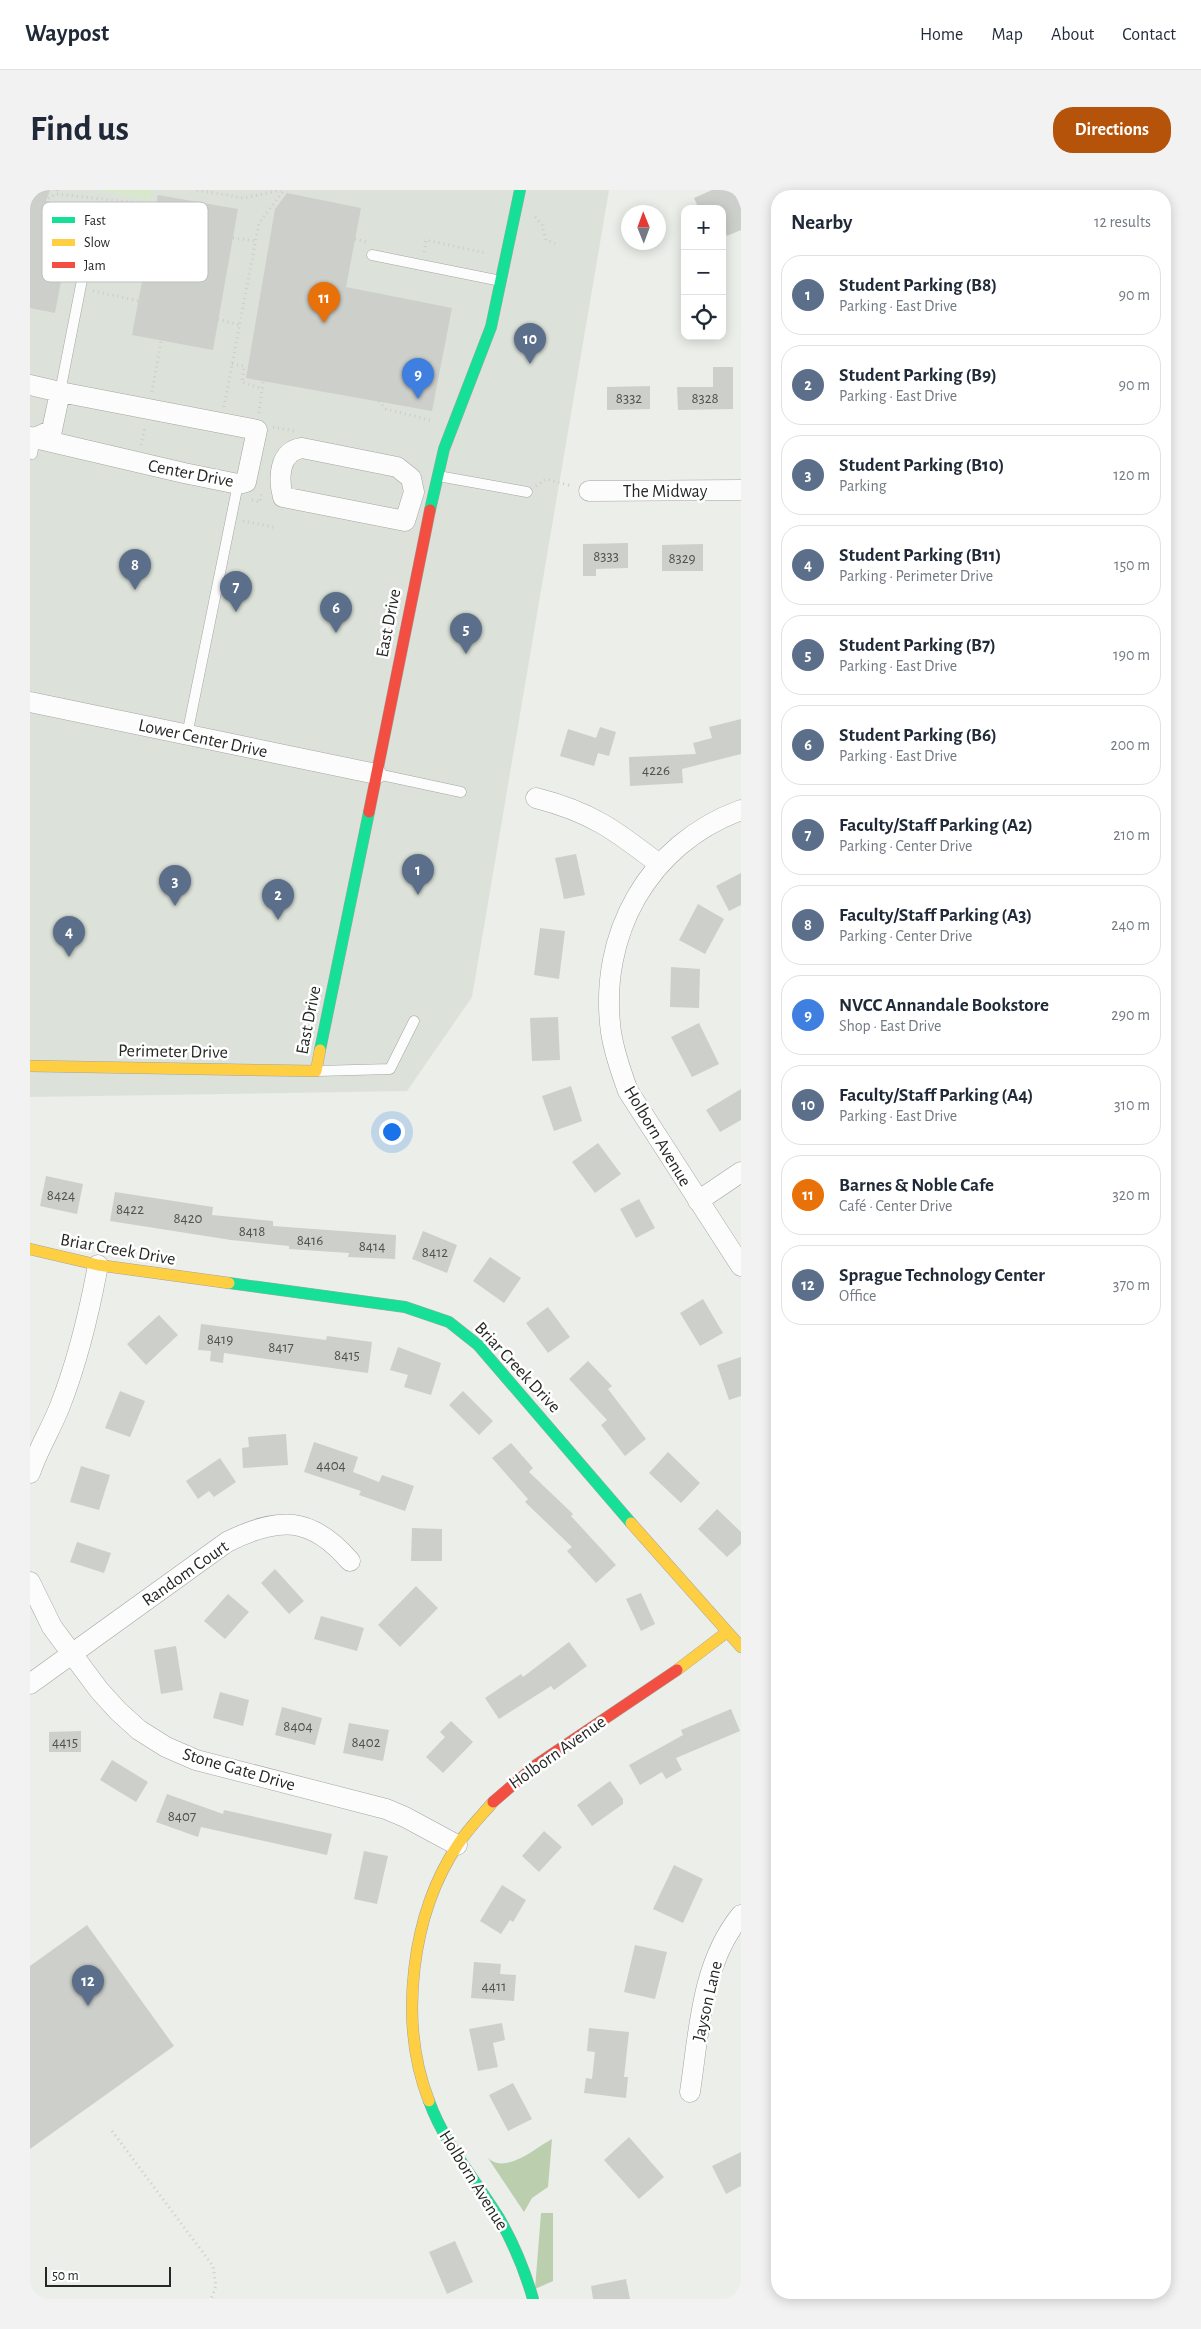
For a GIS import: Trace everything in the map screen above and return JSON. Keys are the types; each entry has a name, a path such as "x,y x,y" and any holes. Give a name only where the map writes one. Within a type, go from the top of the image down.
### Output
{"street":[{"name":"East Drive","path":"316,1071 436,476 444,449 487,341 502,281 520,190"},
{"name":"Center Drive","path":"30,385 257,430 246,482 238,484 183,479 32,443"},
{"name":"Center Drive","path":"32,443 52,430 60,392"},
{"path":"405,521 414,492 411,478 397,467 302,448 289,452 285,457 280,478 283,497 425,526"},
{"path":"411,478 436,476"},
{"name":"The Midway","path":"589,491 741,490"},
{"name":"Lower Center Drive","path":"30,702 376,774"},
{"path":"536,798 563,805 590,816 615,830 659,864"},
{"name":"Holborn Avenue","path":"741,810 695,831 675,847 659,864 642,888 627,915 616,945 610,976 609,1004 611,1033 628,1091 741,1266"},
{"name":"Perimeter Drive","path":"30,1066 316,1071"},
{"path":"698,1201 741,1172"},
{"name":"Briar Creek Drive","path":"30,1249 98,1265 405,1307 416,1309 449,1322 478,1345 679,1580 735,1636"},
{"path":"30,1472 76,1365 87,1323 98,1265"},
{"name":"Random Court","path":"30,1684 227,1542 248,1532 269,1526 289,1524 305,1527 322,1534 336,1545 350,1561"},
{"name":"Stone Gate Drive","path":"30,1582 52,1627 118,1711 139,1730 166,1747 196,1760 386,1809 457,1845"},
{"name":"Holborn Avenue","path":"533,2299 519,2258 508,2234 450,2147 434,2115 423,2083 415,2047 412,2011 413,1976 418,1941 428,1907 440,1876 457,1845 484,1809 530,1767 701,1655 735,1636"},
{"name":"Jayson Lane","path":"690,2092 703,2004 711,1972 722,1946 741,1915"}],"lane":[{"path":"372,255 502,281"},
{"path":"60,392 81,282"},
{"path":"436,476 527,492"},
{"path":"187,735 238,484"},
{"path":"376,774 461,792"},
{"path":"316,1071 390,1069 414,1021"}],"path":[{"path":"197,190 244,198 283,190"},
{"path":"221,423 259,223 283,190"},
{"path":"44,201 57,192 133,202"},
{"path":"528,211 542,224 546,240 556,244"},
{"path":"233,238 255,241"},
{"path":"355,239 368,242"},
{"path":"423,254 426,240 495,255"},
{"path":"80,288 139,301"},
{"path":"218,319 239,324"},
{"path":"150,400 161,341"},
{"path":"232,364 244,366 242,382 263,388"},
{"path":"258,414 263,382"},
{"path":"379,401 386,409 434,421"},
{"path":"136,468 146,419"},
{"path":"271,426 297,432"},
{"path":"527,492 546,480 589,491"},
{"path":"237,519 277,528"},
{"path":"112,2131 213,2266 216,2286 211,2299"}],"shaded area":[{"path":"30,190 609,190 472,997 407,1091 30,1097"}],"green space":[{"path":"100,190 152,190 149,201"},
{"path":"552,2139 548,2187 532,2198 524,2212 488,2158 495,2162 512,2162"},
{"path":"541,2213 553,2213 553,2281 535,2289"}],"building":[{"path":"30,190 50,190 46,201 51,202 42,202 42,282 61,282 55,313 30,308"},
{"path":"712,190 733,190 741,208 741,230 727,236 726,205 697,205 694,198"},
{"path":"287,193 361,208 346,287 452,308 432,411 246,378 275,209"},
{"path":"158,195 198,202 157,202"},
{"path":"208,204 238,209 213,350 132,335 142,282 208,282"},
{"path":"713,367 733,367 733,409 678,410 677,387 713,387"},
{"path":"650,386 650,409 607,410 607,387"},
{"path":"628,543 628,568 596,569 596,576 583,576 583,544"},
{"path":"703,544 703,571 662,571 662,545"},
{"path":"741,719 741,754 682,769 683,783 630,786 629,757 696,754 693,743 712,738 709,727"},
{"path":"600,727 616,732 609,756 598,753 594,766 560,756 568,729 596,738"},
{"path":"576,854 585,895 564,899 555,858"},
{"path":"741,873 741,905 729,911 716,886"},
{"path":"698,904 724,919 705,954 679,940"},
{"path":"540,928 565,931 559,979 534,975"},
{"path":"671,967 700,969 699,1008 670,1007"},
{"path":"558,1017 560,1060 532,1061 530,1018"},
{"path":"699,1023 719,1064 692,1077 671,1037"},
{"path":"571,1086 582,1121 554,1131 542,1096"},
{"path":"741,1089 741,1120 720,1132 706,1110"},
{"path":"598,1143 621,1174 595,1193 572,1162"},
{"path":"46,1176 83,1184 77,1214 40,1206"},
{"path":"115,1192 213,1207 212,1215 273,1221 273,1226 396,1235 395,1259 348,1257 349,1253 289,1249 289,1246 231,1240 110,1221"},
{"path":"639,1199 655,1228 636,1238 620,1209"},
{"path":"423,1231 457,1245 447,1273 412,1259"},
{"path":"490,1257 521,1278 504,1303 473,1281"},
{"path":"703,1299 723,1333 700,1346 680,1313"},
{"path":"548,1307 570,1337 548,1353 526,1323"},
{"path":"159,1315 178,1335 146,1365 127,1344"},
{"path":"201,1324 326,1340 327,1336 372,1342 368,1373 224,1353 223,1363 210,1361 211,1351 198,1350"},
{"path":"398,1347 441,1363 431,1395 404,1387 408,1375 390,1370"},
{"path":"741,1357 741,1396 729,1400 717,1365"},
{"path":"588,1361 612,1386 608,1389 646,1439 625,1456 601,1425 607,1420 569,1379"},
{"path":"120,1391 145,1401 130,1437 105,1428"},
{"path":"463,1391 493,1421 479,1435 449,1405"},
{"path":"286,1434 288,1465 243,1468 242,1448 249,1447 248,1437"},
{"path":"314,1442 358,1457 353,1472 379,1482 382,1475 414,1486 405,1511 359,1495 361,1491 304,1472"},
{"path":"511,1443 533,1468 529,1472 573,1514 571,1516 616,1565 596,1583 567,1551 572,1547 525,1502 528,1499 492,1458"},
{"path":"668,1452 700,1483 681,1503 649,1473"},
{"path":"220,1458 236,1482 214,1497 209,1491 198,1499 186,1481"},
{"path":"81,1466 110,1475 99,1510 70,1502"},
{"path":"717,1509 741,1532 741,1544 727,1557 698,1529"},
{"path":"412,1528 442,1529 442,1561 411,1561"},
{"path":"77,1542 111,1553 104,1573 70,1562"},
{"path":"275,1569 304,1601 289,1614 261,1583"},
{"path":"416,1586 438,1608 400,1647 378,1625"},
{"path":"641,1593 655,1624 641,1631 626,1599"},
{"path":"228,1594 249,1612 225,1639 204,1621"},
{"path":"321,1616 364,1628 357,1651 314,1639"},
{"path":"569,1642 587,1666 554,1690 551,1686 499,1719 485,1698 521,1674 523,1677"},
{"path":"176,1646 183,1690 161,1694 154,1650"},
{"path":"220,1692 249,1700 243,1726 213,1718"},
{"path":"282,1707 322,1718 315,1745 275,1735"},
{"path":"731,1709 740,1731 676,1758 682,1770 666,1779 662,1772 640,1785 629,1765 683,1735 681,1730"},
{"path":"451,1721 473,1742 443,1773 426,1757 445,1737 440,1732"},
{"path":"349,1723 389,1730 383,1761 343,1753"},
{"path":"81,1731 81,1752 49,1752 49,1732"},
{"path":"112,1760 148,1782 136,1802 100,1780"},
{"path":"610,1781 623,1799 623,1804 592,1826 577,1805"},
{"path":"167,1794 223,1814 224,1810 332,1834 327,1855 201,1827 198,1837 156,1822"},
{"path":"544,1831 562,1847 539,1872 522,1856"},
{"path":"364,1851 388,1856 377,1904 354,1899"},
{"path":"674,1865 703,1879 683,1923 653,1909"},
{"path":"502,1885 526,1900 513,1922 510,1920 501,1934 480,1921"},
{"path":"87,1925 174,2046 30,2149 30,1966"},
{"path":"635,1945 667,1952 655,1999 624,1992"},
{"path":"474,1962 501,1964 500,1974 516,1975 514,2001 471,1998"},
{"path":"502,2023 505,2040 493,2043 498,2067 478,2071 469,2029"},
{"path":"589,2028 629,2032 624,2077 628,2077 626,2098 584,2093 586,2078 592,2079 595,2052 587,2051"},
{"path":"513,2083 532,2119 508,2131 489,2095"},
{"path":"629,2137 664,2177 639,2199 604,2160"},
{"path":"741,2152 741,2186 726,2194 712,2166"},
{"path":"455,2241 473,2282 447,2294 429,2252"},
{"path":"626,2279 630,2299 593,2299 591,2286"}],"traffic: fast":[{"path":"430,510 444,449 491,327 520,190"},
{"path":"320,1050 369,812"},
{"path":"229,1283 405,1307 449,1322 478,1345 631,1523"},
{"path":"429,2101 443,2132 499,2218 519,2258 533,2299"}],"traffic: slow":[{"path":"30,1066 316,1071 320,1050"},
{"path":"30,1249 98,1265 229,1283"},
{"path":"631,1523 741,1647"},
{"path":"677,1670 727,1632"},
{"path":"429,2101 419,2070 414,2037 412,2003 414,1969 420,1935 430,1902 443,1871 459,1843 493,1802"}],"traffic: jam":[{"path":"369,812 430,510"},
{"path":"493,1802 536,1765 677,1670"}],"place":[{"name":"Barnes & Noble Cafe","path":"324,323"},
{"name":"Faculty/Staff Parking (A4)","path":"530,364"},
{"name":"NVCC Annandale Bookstore","path":"418,399"},
{"name":"Faculty/Staff Parking (A3)","path":"135,590"},
{"name":"Faculty/Staff Parking (A2)","path":"236,612"},
{"name":"Student Parking (B6)","path":"336,633"},
{"name":"Student Parking (B7)","path":"466,654"},
{"name":"Student Parking (B8)","path":"418,895"},
{"name":"Student Parking (B10)","path":"175,906"},
{"name":"Student Parking (B9)","path":"278,920"},
{"name":"Student Parking (B11)","path":"69,957"},
{"name":"Sprague Technology Center","path":"88,2006"}]}
